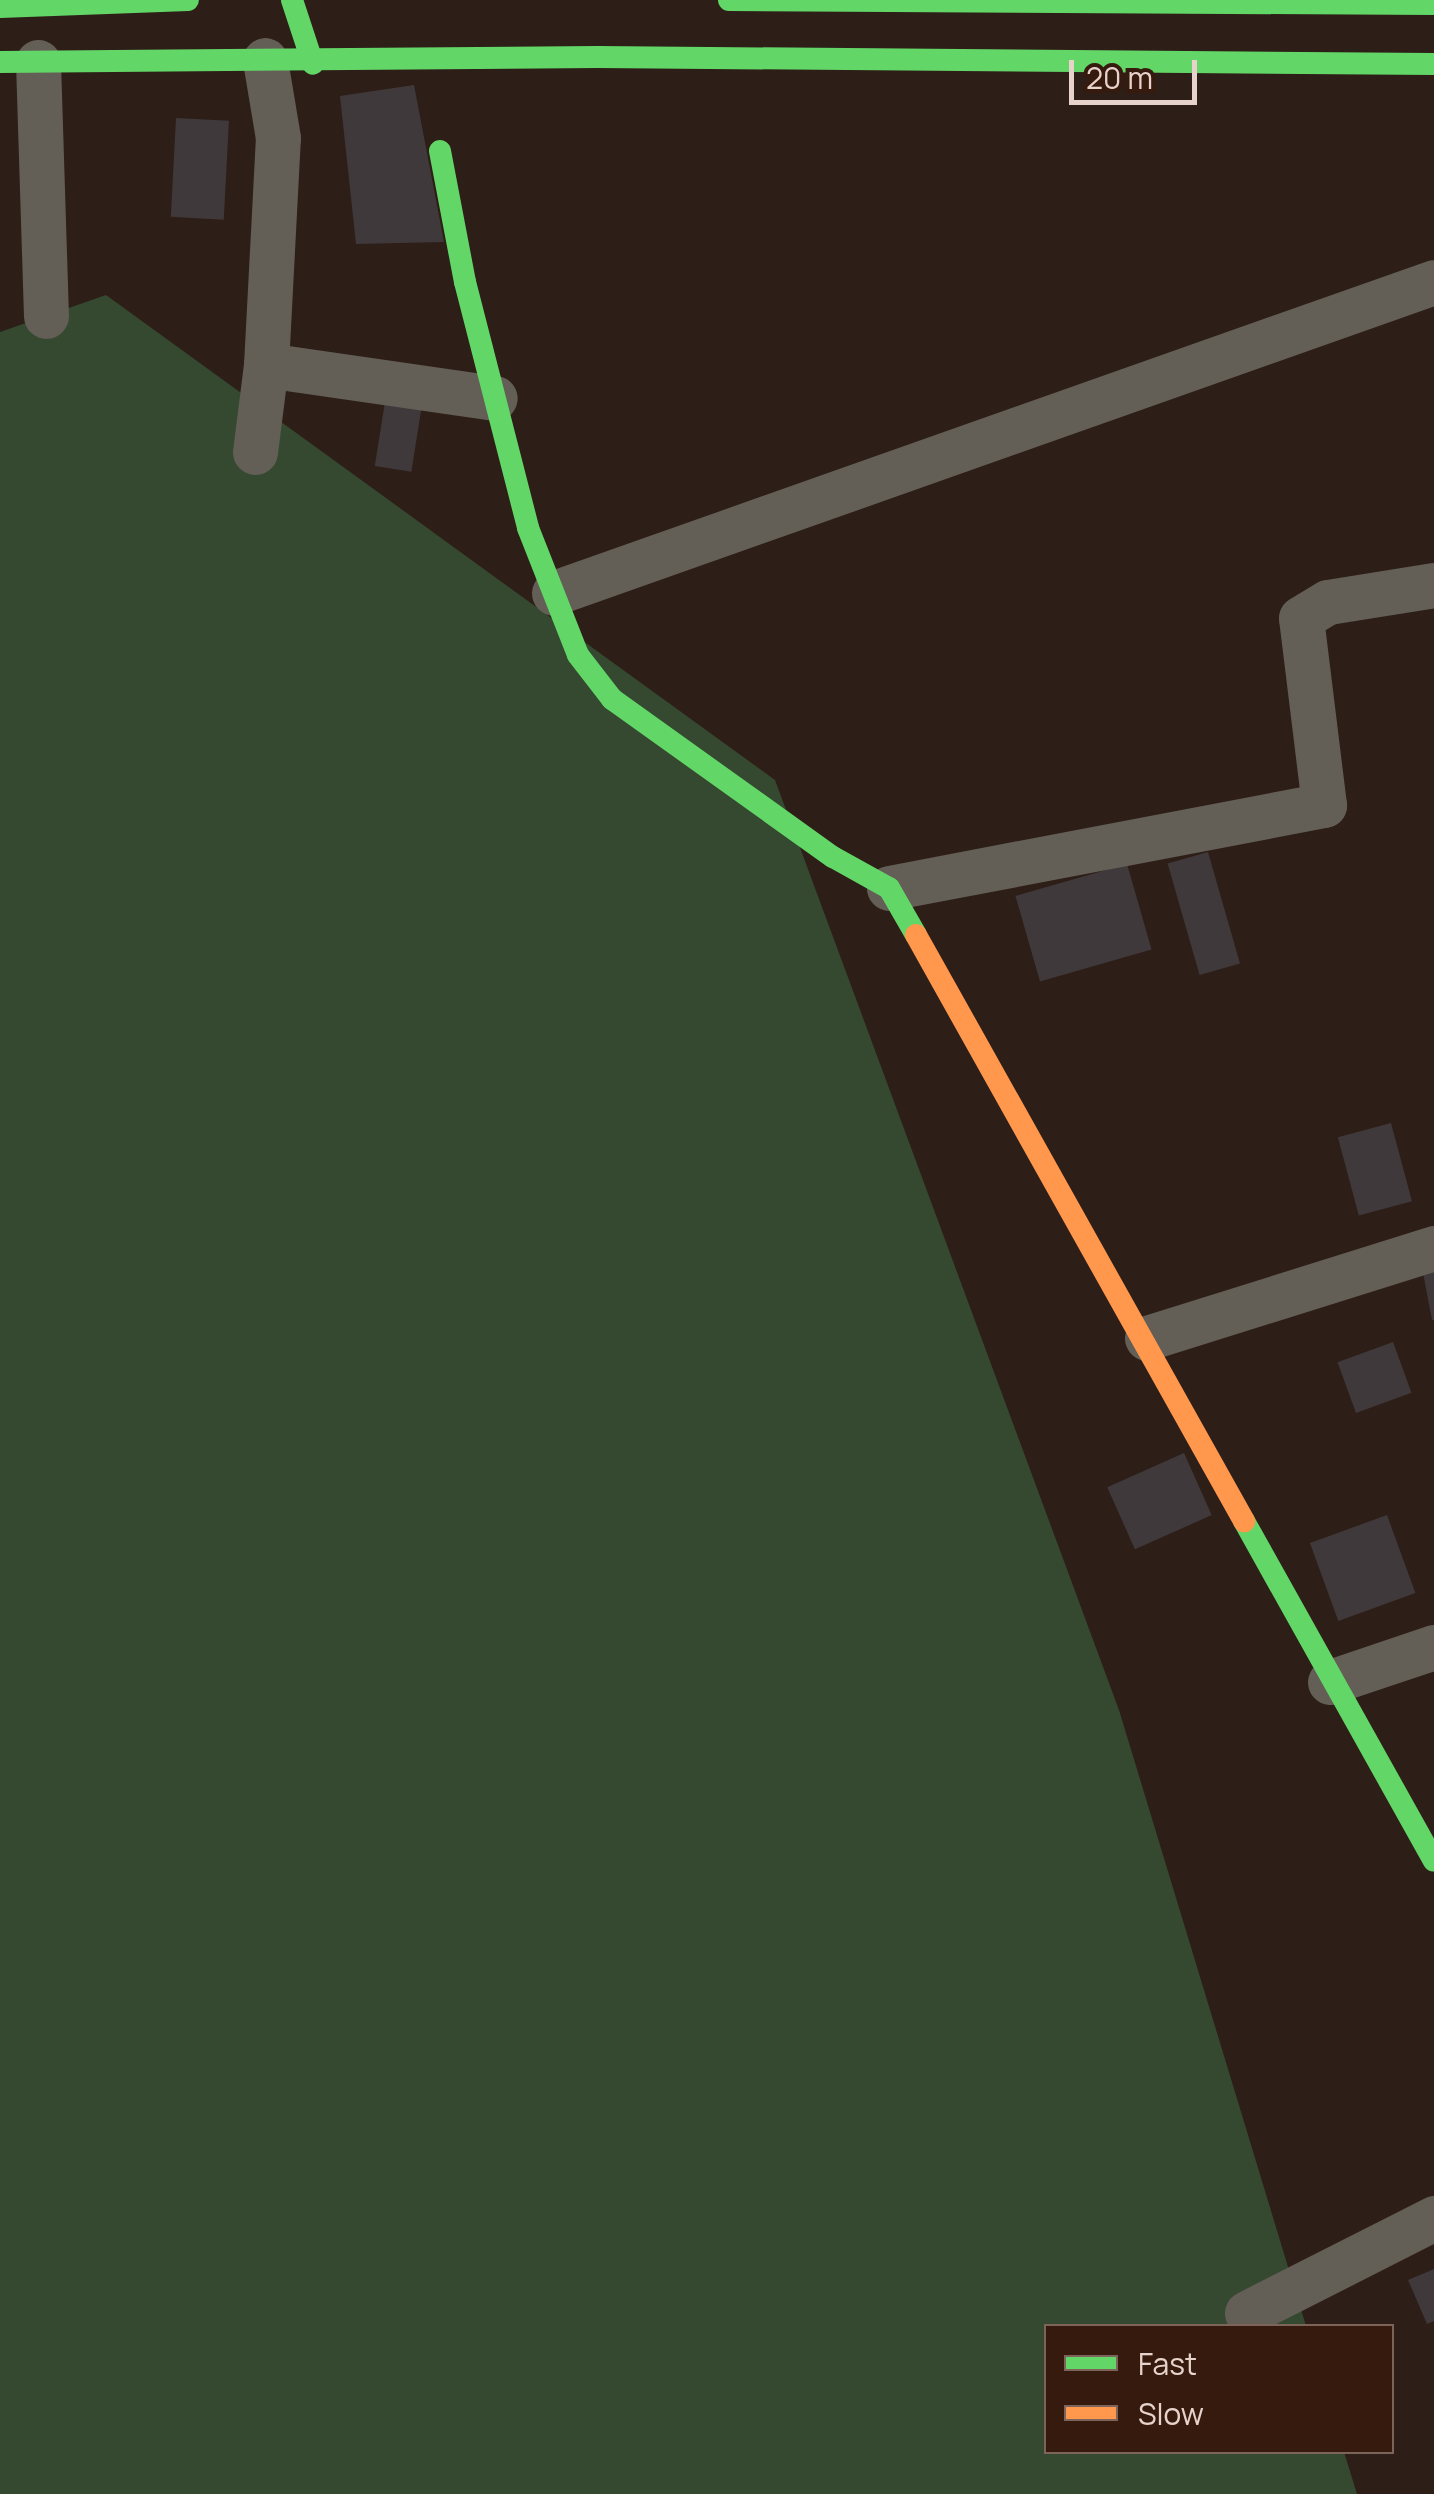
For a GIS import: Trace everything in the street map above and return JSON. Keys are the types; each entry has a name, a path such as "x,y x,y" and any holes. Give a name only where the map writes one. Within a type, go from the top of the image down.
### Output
{"street":[{"path":"0,7 188,0"},
{"path":"292,0 313,64"},
{"path":"729,0 1434,4"},
{"path":"46,316 19,62 266,60 313,64 598,57 1434,64"},
{"path":"255,452 266,365 278,138 266,60"},
{"path":"440,151 528,528 578,655 612,699 834,856 889,888 1148,1338 1330,1682 1433,1856"},
{"path":"554,593 1434,282"},
{"path":"266,365 495,398"},
{"path":"889,888 1324,805 1301,618 1328,602 1434,585"},
{"path":"1148,1338 1434,1248"},
{"path":"1330,1682 1434,1647"},
{"path":"1246,2312 1434,2218"}],"green space":[{"path":"106,295 775,780 1119,1710 1305,2324 1044,2324 1044,2454 1345,2454 1357,2494 0,2494 0,332"}],"building":[{"path":"414,85 444,242 356,244 340,96"},
{"path":"176,118 229,121 224,220 171,217"},
{"path":"387,389 424,395 411,472 375,466"},
{"path":"1208,852 1240,964 1200,975 1168,864"},
{"path":"1127,864 1152,950 1040,982 1015,896"},
{"path":"1391,1123 1412,1201 1359,1215 1338,1137"},
{"path":"1434,1255 1434,1320 1432,1320 1420,1257"},
{"path":"1393,1342 1411,1393 1356,1413 1338,1362"},
{"path":"1184,1453 1212,1515 1135,1549 1107,1487"},
{"path":"1387,1515 1415,1593 1338,1621 1310,1543"},
{"path":"1434,2269 1434,2321 1427,2324 1408,2280"}],"traffic: fast":[{"path":"0,7 188,0"},
{"path":"292,0 313,64"},
{"path":"729,0 1434,4"},
{"path":"0,62 598,57 1434,64"},
{"path":"440,151 465,282 528,528 578,655 612,699 833,857 889,888 916,935"},
{"path":"1244,1521 1434,1861"}],"traffic: slow":[{"path":"916,935 1244,1521"}]}
